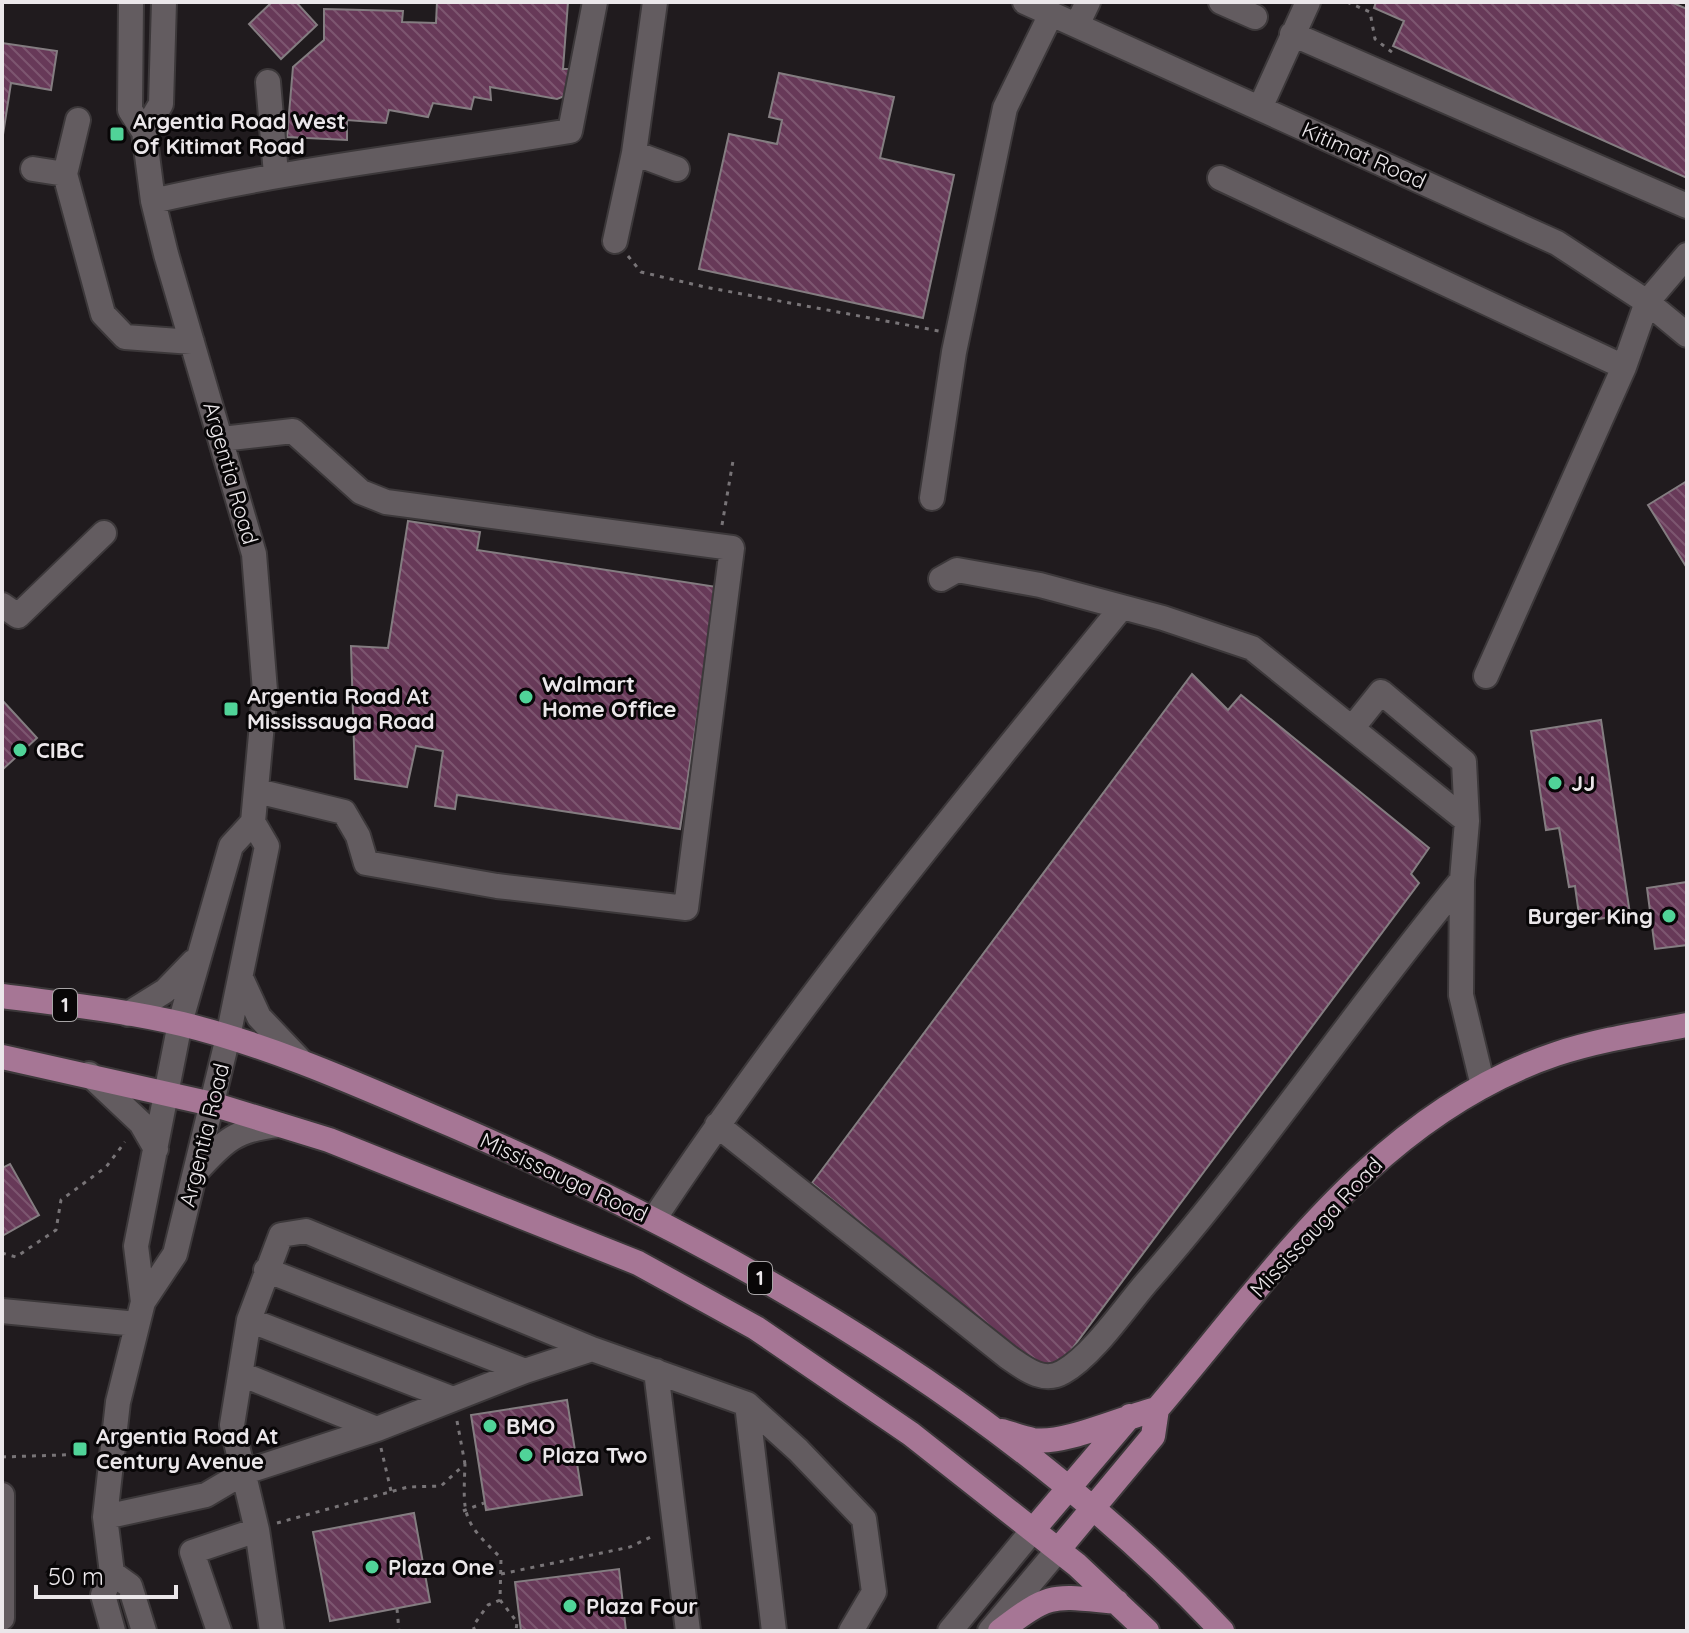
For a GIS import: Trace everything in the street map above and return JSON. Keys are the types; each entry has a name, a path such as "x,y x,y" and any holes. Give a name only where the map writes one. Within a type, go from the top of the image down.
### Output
{"main road":[{"name":"Mississauga Road","path":"2,996 180,1023 299,1059 558,1171 654,1219 777,1287 985,1425 1093,1509"},
{"name":"Mississauga Road","path":"1058,1550 1153,1436 1157,1409 1349,1185 1422,1121 1483,1086 1557,1053 1687,1025"},
{"name":"1","path":"2,1057 89,1074 212,1104 329,1140 566,1232 692,1291 756,1328 911,1434 1058,1550 1147,1631"},
{"path":"985,1425 1034,1440 1050,1440 1073,1436 1157,1409"},
{"path":"1033,1530 1131,1416"},
{"name":"1","path":"1093,1509 1222,1631"},
{"path":"1000,1631 1039,1601 1065,1597 1117,1602"}],"street":[{"name":"Argentia Road","path":"113,1631 103,1595 112,1573 105,1517 110,1454 140,1313 136,1246 195,960 231,846 253,822 265,691 254,554 153,201 144,132 130,110 131,2"},
{"path":"144,132 161,104 164,2"},
{"path":"153,201 276,174 401,159 570,131 595,2"},
{"path":"615,241 634,153 655,2"},
{"name":"Kitimat Road","path":"1025,2 1557,243 1647,302 1687,335"},
{"path":"1077,25 1088,2"},
{"path":"1221,2 1255,17"},
{"path":"1260,108 1308,2"},
{"path":"932,498 958,334 1005,108 1051,14"},
{"path":"1292,34 1687,206"},
{"path":"268,82 276,174"},
{"path":"78,120 65,174 103,314 125,337 192,342"},
{"path":"634,153 677,169"},
{"path":"33,169 65,174"},
{"path":"1220,178 1624,367"},
{"path":"1486,676 1624,367 1647,302 1687,255"},
{"path":"222,439 293,431 361,492 386,502 732,548 686,908 497,886 366,863 358,836 344,812 257,791"},
{"path":"2,605 18,616 104,533"},
{"path":"941,579 957,570 1040,585 1252,648 1467,821"},
{"path":"654,1219 717,1125 886,901 1122,607"},
{"path":"1353,727 1381,692 1464,762 1467,821 1462,880 1461,995 1483,1086"},
{"name":"Argentia Road","path":"140,1313 175,1254 228,1037 267,846 253,822"},
{"path":"717,1125 1008,1357 1034,1375 1062,1374 1089,1348 1192,1230 1394,963 1462,880"},
{"path":"128,1014 165,991 195,960"},
{"path":"241,978 259,1017 299,1059"},
{"path":"89,1074 141,1123 156,1149"},
{"path":"195,1173 224,1142 250,1128 282,1125"},
{"path":"272,1631 257,1530 232,1425 249,1320 266,1270 281,1235 306,1231 592,1349 747,1404 798,1450 864,1519 874,1592 851,1631"},
{"path":"266,1270 525,1371"},
{"path":"2,1311 140,1313"},
{"path":"249,1320 453,1399"},
{"path":"105,1517 206,1495 245,1472 377,1429 525,1371 592,1349"},
{"path":"656,1371 688,1631"},
{"path":"241,1374 377,1429"},
{"path":"747,1404 774,1631"},
{"path":"2,1495 2,1618"},
{"path":"219,1631 192,1552 257,1530"},
{"path":"950,1631 1033,1530"},
{"path":"990,1631 1058,1550"},
{"path":"112,1573 130,1586 144,1631"}],"path":[{"path":"1347,2 1370,12 1375,39 1395,54 1386,74"},
{"path":"615,241 641,272 705,287 958,334"},
{"path":"718,544 733,461"},
{"path":"2,1253 16,1257 56,1230 61,1200 106,1167 141,1123"},
{"path":"453,1399 465,1464 463,1511 479,1537 501,1558 500,1600 517,1622 516,1631"},
{"path":"377,1429 391,1491"},
{"path":"2,1457 110,1454"},
{"path":"257,1530 391,1491 441,1486 465,1464"},
{"path":"463,1511 484,1503"},
{"path":"501,1574 630,1547 673,1527"},
{"path":"475,1631 473,1626 488,1605 500,1600"},
{"path":"397,1609 399,1631"}],"building":[{"path":"272,2 296,2 317,25 281,59 249,24"},
{"path":"437,2 568,2 563,69 575,69 572,93 557,99 490,87 491,100 474,97 471,109 433,103 428,117 389,110 386,123 347,120 347,140 287,137 293,67 324,40 324,9 403,11 402,22 436,23"},
{"path":"1376,2 1671,2 1687,9 1687,178 1393,46 1404,21 1374,8"},
{"path":"2,43 57,51 51,90 11,83 2,141"},
{"path":"779,73 894,97 880,158 954,175 923,318 699,269 729,134 777,144 782,120 769,117"},
{"path":"1687,481 1687,568 1648,505"},
{"name":"Walmart Home Office","path":"408,521 480,532 477,550 717,587 680,829 457,795 455,809 435,806 443,751 416,746 407,787 355,779 351,646 388,648"},
{"path":"1192,674 1228,710 1241,695 1429,848 1411,874 1419,883 1060,1365 1034,1366 812,1183"},
{"path":"2,700 37,738 2,770"},
{"path":"1601,720 1630,914 1580,922 1575,886 1569,887 1559,828 1546,830 1531,731"},
{"name":"Burger King","path":"1687,882 1687,945 1655,949 1647,888"},
{"path":"10,1164 39,1215 2,1236 2,1168"},
{"name":"Plaza Two","path":"567,1400 582,1495 486,1510 471,1415"},
{"name":"Plaza One","path":"414,1513 430,1602 330,1621 313,1532"},
{"name":"Plaza Four","path":"619,1569 626,1631 521,1631 515,1582"}],"place":[{"name":"Argentia Road West Of Kitimat Road","path":"117,134"},
{"name":"Walmart Home Office","path":"526,697"},
{"name":"Argentia Road At Mississauga Road","path":"231,709"},
{"name":"CIBC","path":"20,750"},
{"name":"JJ","path":"1555,783"},
{"name":"Burger King","path":"1669,916"},
{"name":"BMO","path":"490,1426"},
{"name":"Argentia Road At Century Avenue","path":"80,1449"},
{"name":"Plaza Two","path":"526,1455"},
{"name":"Plaza One","path":"372,1567"},
{"name":"Plaza Four","path":"570,1606"}]}
